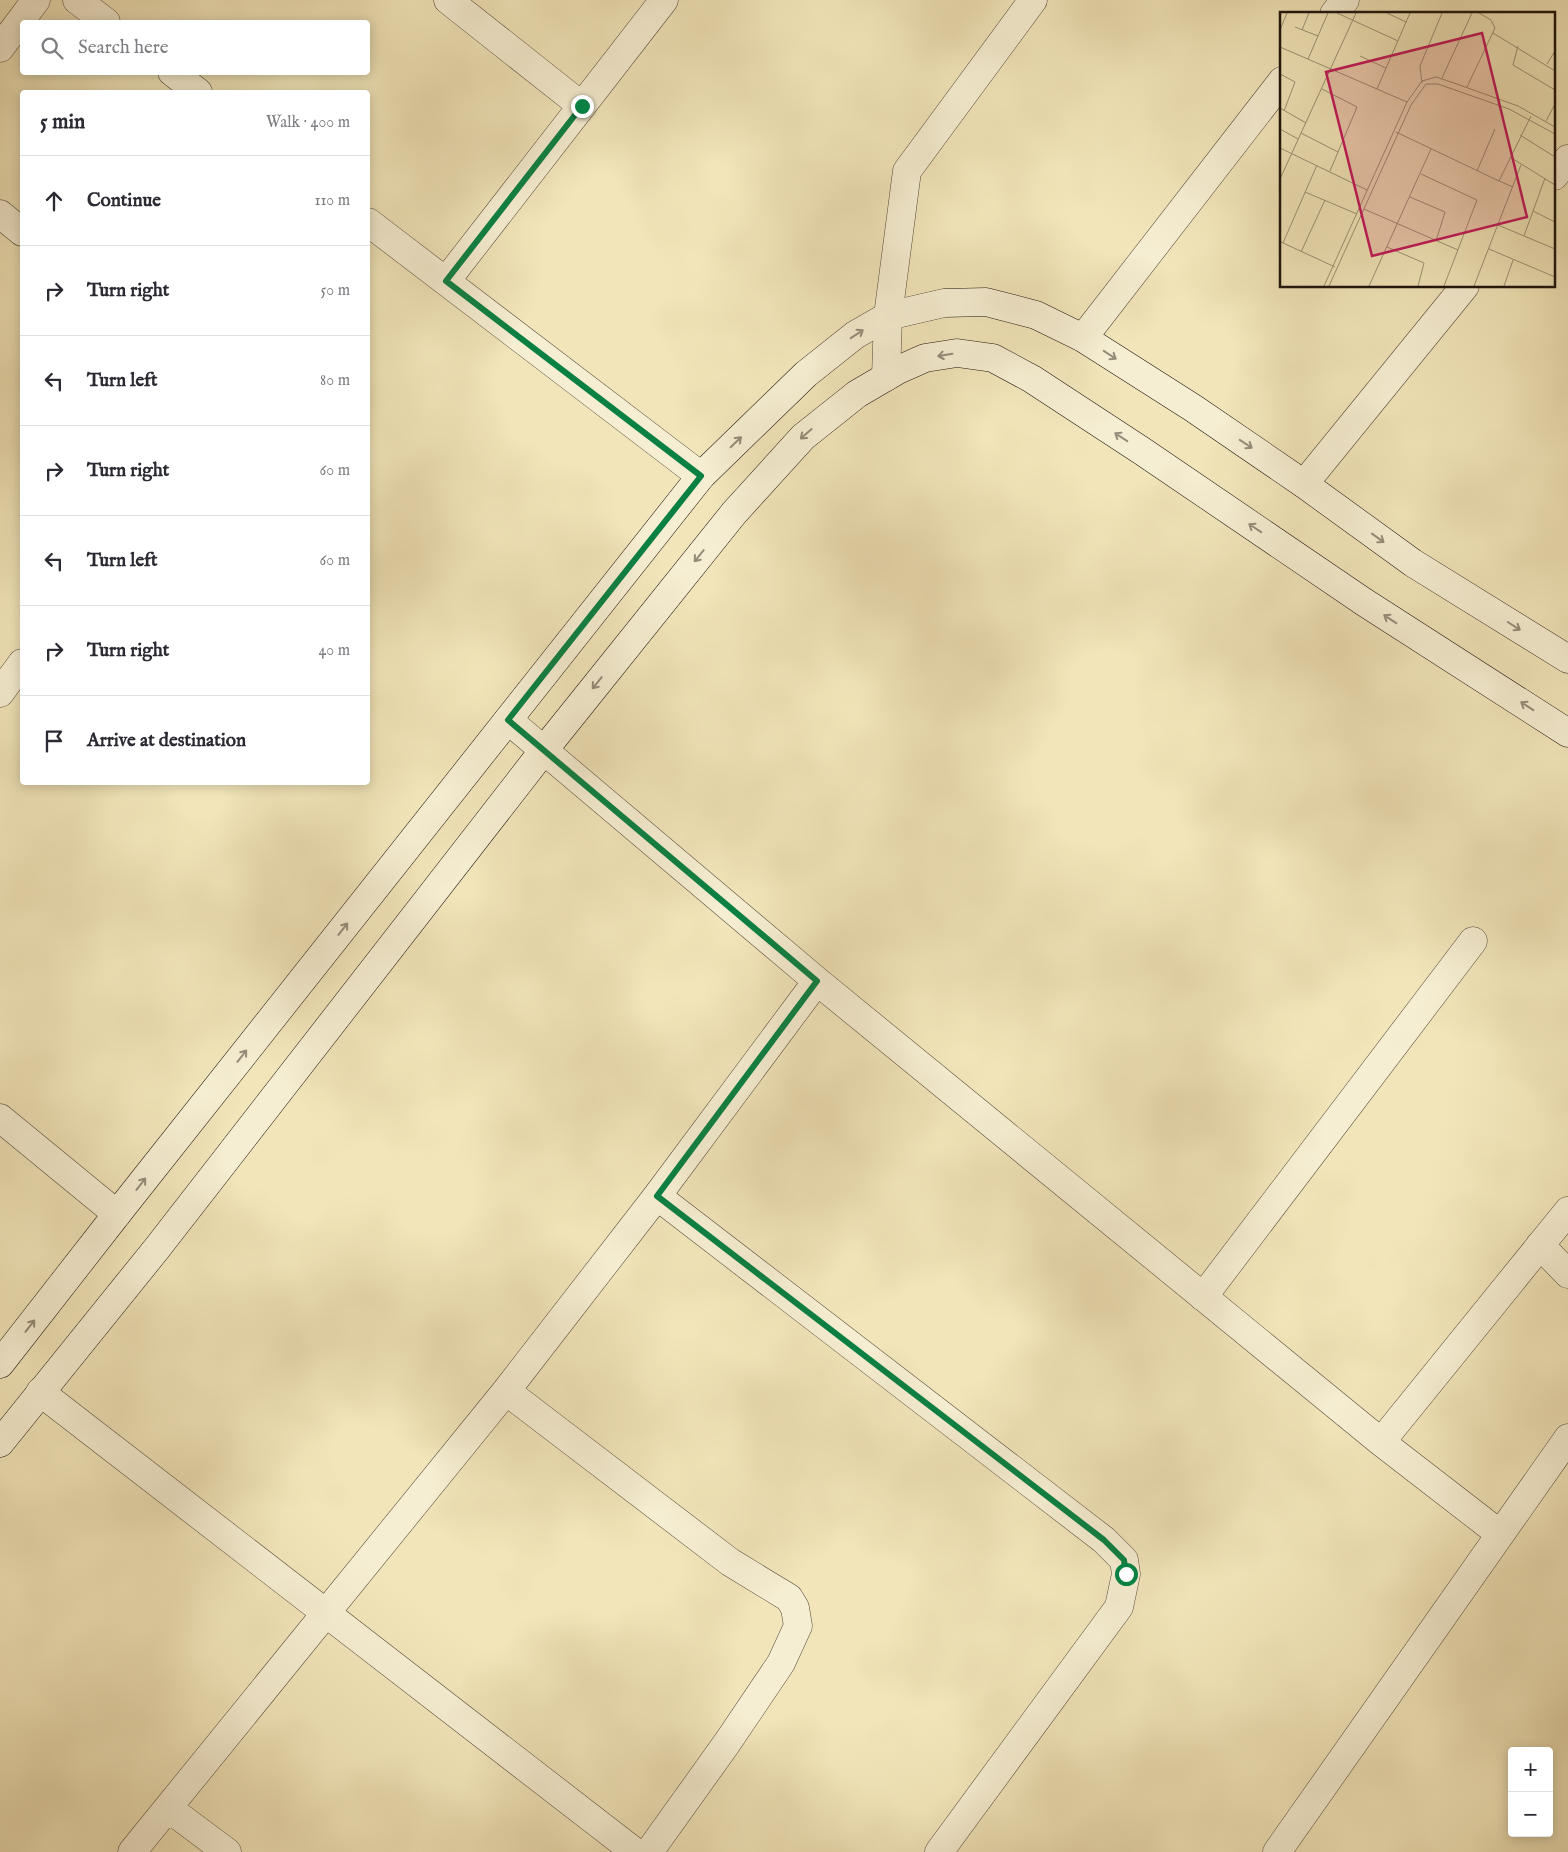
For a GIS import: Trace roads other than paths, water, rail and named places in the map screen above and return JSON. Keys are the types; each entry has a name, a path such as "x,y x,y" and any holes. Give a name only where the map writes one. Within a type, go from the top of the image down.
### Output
{"street":[{"path":"21,20 36,0"},
{"path":"77,0 103,20"},
{"path":"448,0 582,106"},
{"path":"446,281 664,0"},
{"path":"886,377 888,316 907,171 1033,0"},
{"path":"1336,12 1345,0"},
{"path":"0,48 20,21"},
{"path":"176,75 195,90"},
{"path":"1083,338 1280,84"},
{"path":"1556,174 1568,159"},
{"path":"0,214 20,230"},
{"path":"370,224 701,476"},
{"path":"1304,484 1463,288"},
{"path":"0,1364 701,476 806,374 855,335 888,316 944,303 986,302 1036,315 1083,338 1193,408 1304,484 1413,563 1568,659"},
{"path":"0,1443 158,1247 544,750 734,513 803,437 857,394 925,358 957,353 993,358 1032,379 1364,602 1568,733"},
{"path":"0,693 20,666"},
{"path":"508,720 817,981 1381,1442 1500,1534"},
{"path":"1203,1297 1473,941"},
{"path":"132,1852 506,1391 657,1196 817,981"},
{"path":"0,1118 117,1214"},
{"path":"657,1196 1104,1540 1124,1560 1126,1574 1119,1607 939,1852"},
{"path":"1381,1442 1568,1211"},
{"path":"1540,1245 1568,1274"},
{"path":"506,1391 730,1562 789,1598 796,1608 798,1626 781,1663 727,1743 649,1852"},
{"path":"40,1392 635,1852"},
{"path":"1277,1852 1568,1438"},
{"path":"168,1808 227,1852"}]}
